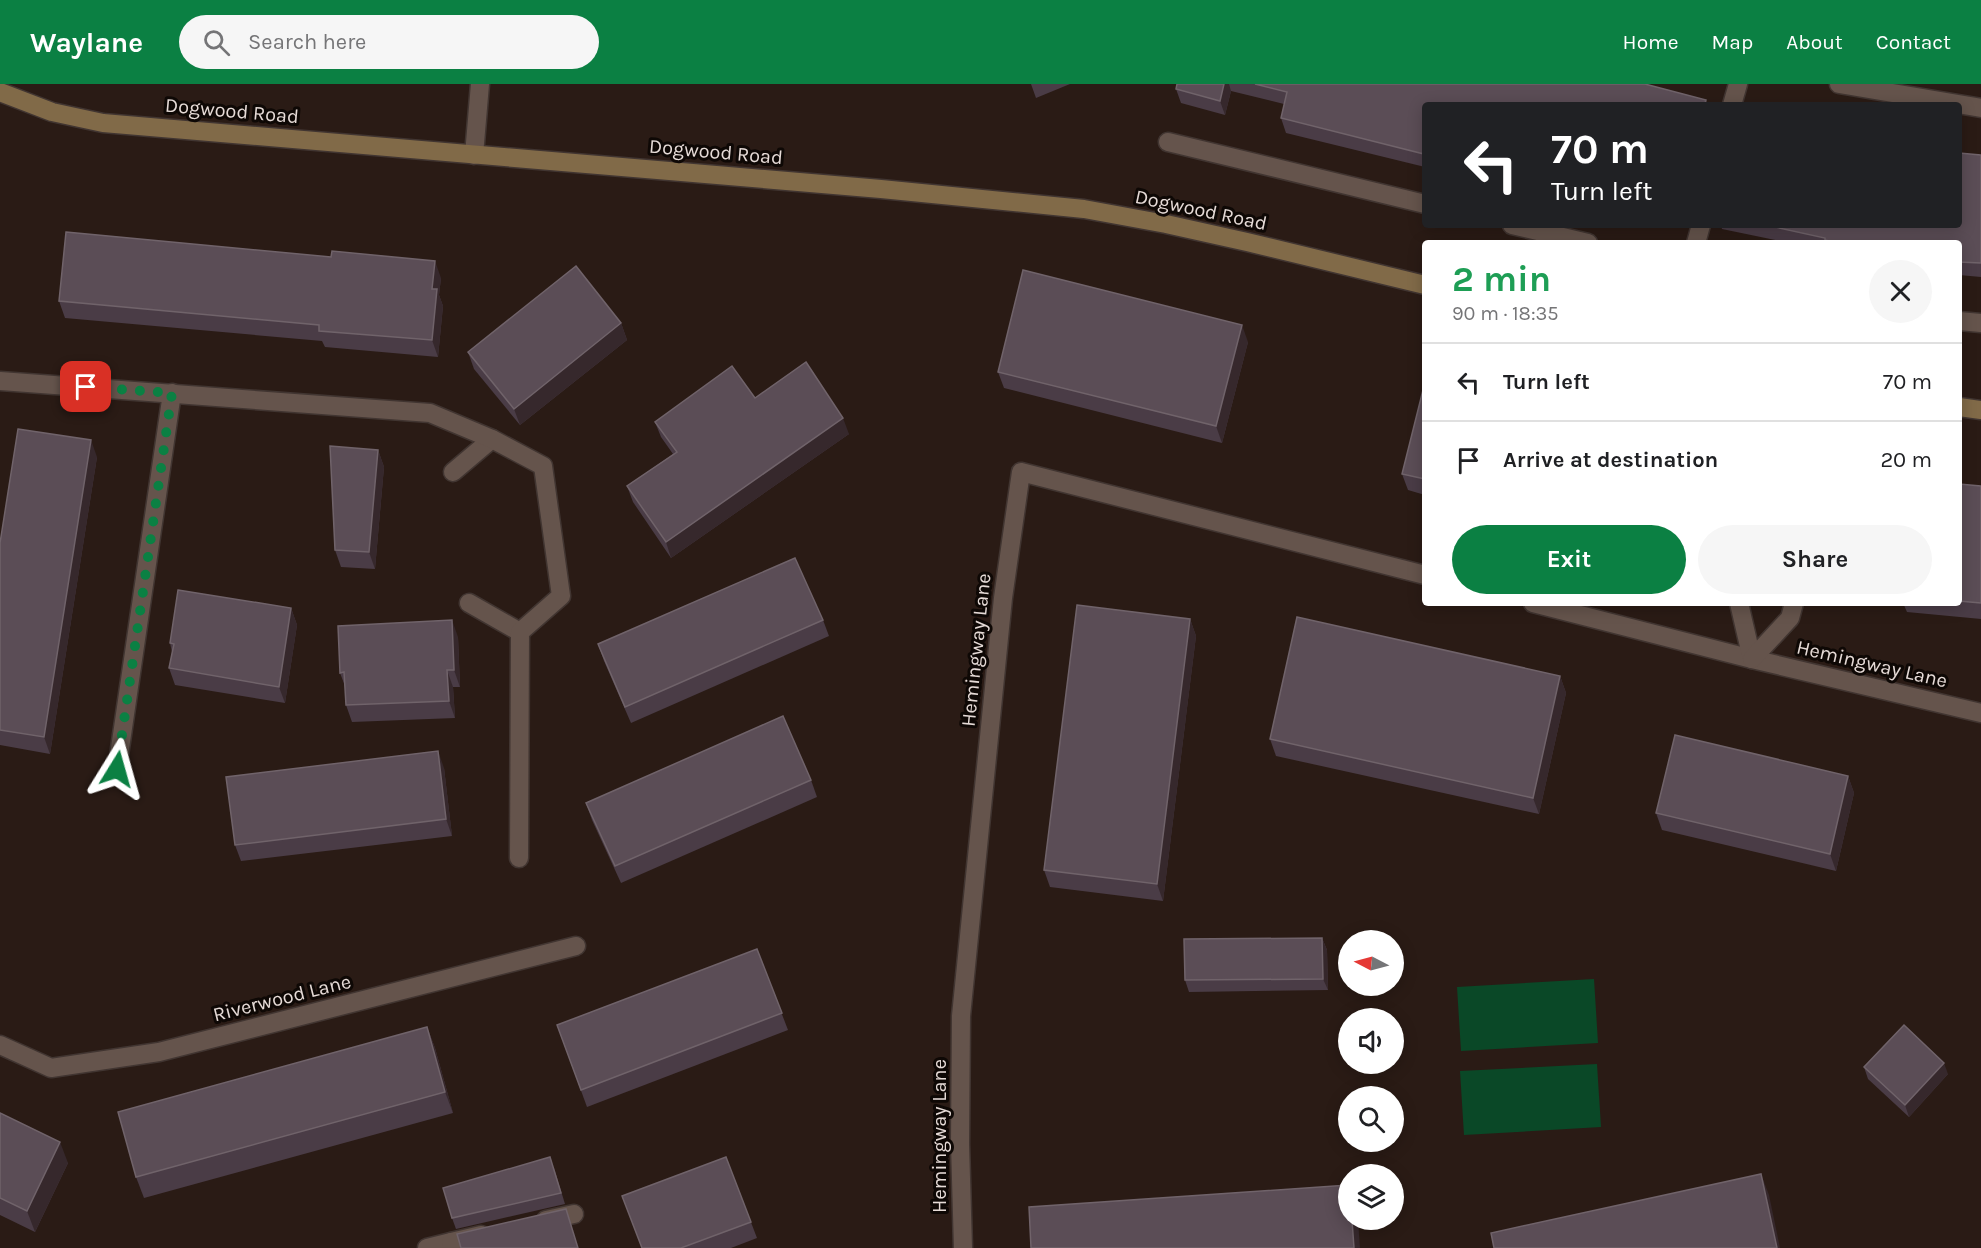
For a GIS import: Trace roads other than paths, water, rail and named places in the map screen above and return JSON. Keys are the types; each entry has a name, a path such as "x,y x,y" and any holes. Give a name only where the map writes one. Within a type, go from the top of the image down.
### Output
{"street":[{"path":"474,155 480,84"},
{"path":"1733,102 1738,84"},
{"path":"1841,84 1946,102"},
{"name":"Dogwood Road","path":"0,93 52,112 103,123 881,189 1084,209 1247,242 1422,284"},
{"path":"1962,105 1981,108"},
{"path":"1168,142 1422,203"},
{"path":"1525,228 1575,240"},
{"path":"1962,321 1981,323"},
{"path":"0,381 430,412 492,439 543,466 561,596 520,633 519,858"},
{"path":"117,769 172,393"},
{"path":"1962,407 1981,410"},
{"path":"453,472 492,439"},
{"name":"Hemingway Lane","path":"963,1248 960,1144 961,1016 1003,598 1021,472 1422,574"},
{"path":"469,603 520,633"},
{"name":"Hemingway Lane","path":"1545,606 1752,659 1981,713"},
{"path":"1740,606 1752,659"},
{"name":"Hemingway Lane","path":"1752,659 1790,618 1793,606"},
{"name":"Riverwood Lane","path":"0,1045 51,1068 159,1052 576,946"},
{"path":"529,1224 574,1214"},
{"path":"427,1248 495,1232"}]}
